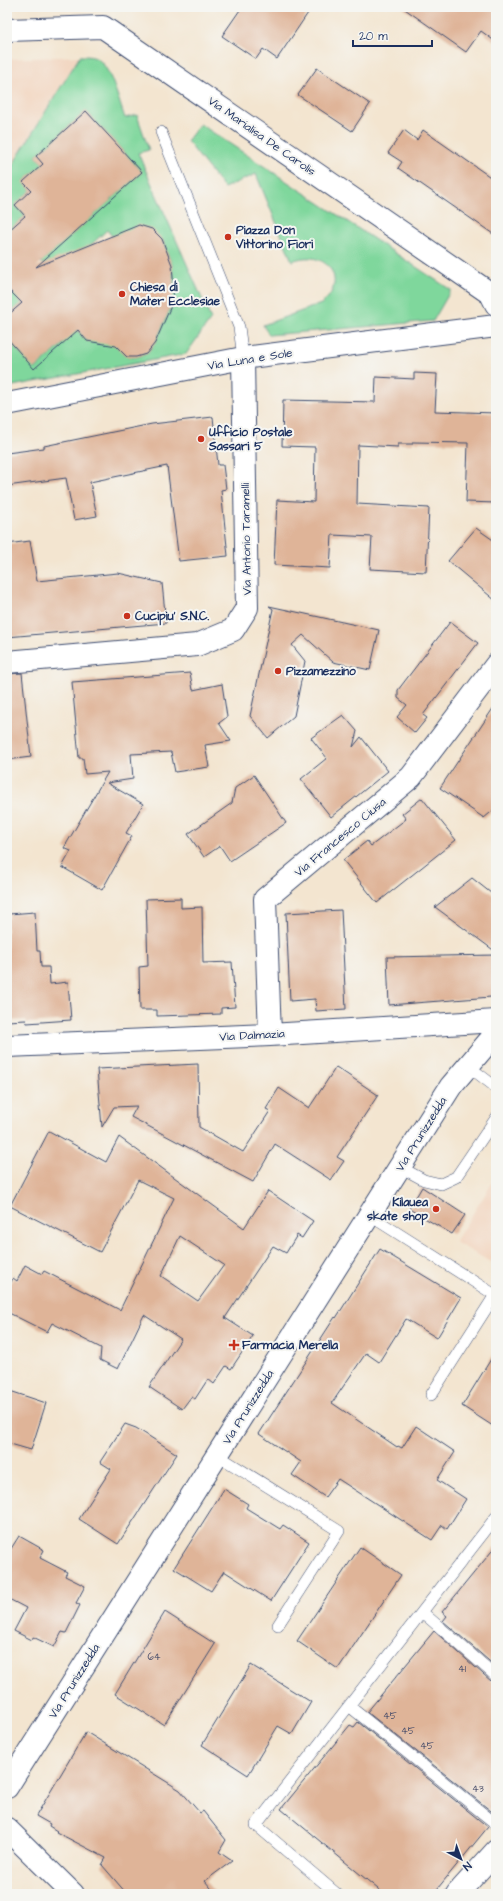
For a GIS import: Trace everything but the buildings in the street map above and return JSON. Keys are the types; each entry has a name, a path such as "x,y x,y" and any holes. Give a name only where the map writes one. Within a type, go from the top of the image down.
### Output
{"street":[{"name":"Via Marialisa De Carolis","path":"7,30 103,27 491,294 496,304"},
{"name":"Via Luna e Sole","path":"7,404 243,358 496,326"},
{"name":"Via Antonio Taramelli","path":"7,662 197,645 233,630 247,608 243,358"},
{"name":"Via Francesco Ciusa","path":"270,1035 265,899 411,777 496,665"},
{"name":"Via Dalmazia","path":"7,1046 270,1035 496,1021"},
{"name":"Via Prunizzedda","path":"7,1787 451,1086 496,1033"},
{"path":"7,1829 73,1894"},
{"path":"457,1894 496,1851"}],"lane":[{"path":"161,132 239,327 243,358"},
{"path":"468,1066 496,1089"},
{"path":"400,1167 424,1180 442,1184 456,1177 496,1118"},
{"path":"369,1215 495,1295 431,1395"},
{"path":"217,1456 339,1531 278,1625"},
{"path":"337,1894 256,1825 496,1517"},
{"path":"422,1612 496,1676"},
{"path":"350,1706 496,1824"}],"shaded area":[{"path":"80,56 7,174 7,59"},
{"path":"496,1177 496,1265 455,1242"}],"green space":[{"path":"80,56 95,58 103,64 111,78 125,118 137,115 149,150 138,153 211,319 186,354 7,387 7,339 35,369 63,344 66,318 87,341 107,337 127,357 136,357 146,354 155,343 171,306 174,290 172,265 162,239 117,242 107,230 55,278 41,262 142,172 86,111 36,156 43,164 23,182 31,190 15,205 25,216 7,232 7,174"},
{"path":"200,124 451,290 433,321 269,335 263,325 321,304 330,295 334,286 334,277 330,269 324,263 315,259 304,258 292,261 256,174 224,188 187,141"},
{"path":"7,287 22,303 7,316"}],"place":[{"name":"Piazza Don Vittorino Fiori","path":"228,237"},
{"name":"Chiesa di Mater Ecclesiae","path":"122,294"},
{"name":"Ufficio Postale Sassari 5","path":"201,439"},
{"name":"Cucipiu' S.N.C.","path":"127,616"},
{"name":"Pizzamezzino","path":"278,671"},
{"name":"Kilauea skate shop","path":"436,1209"},
{"name":"Farmacia Merella","path":"234,1345"}]}
